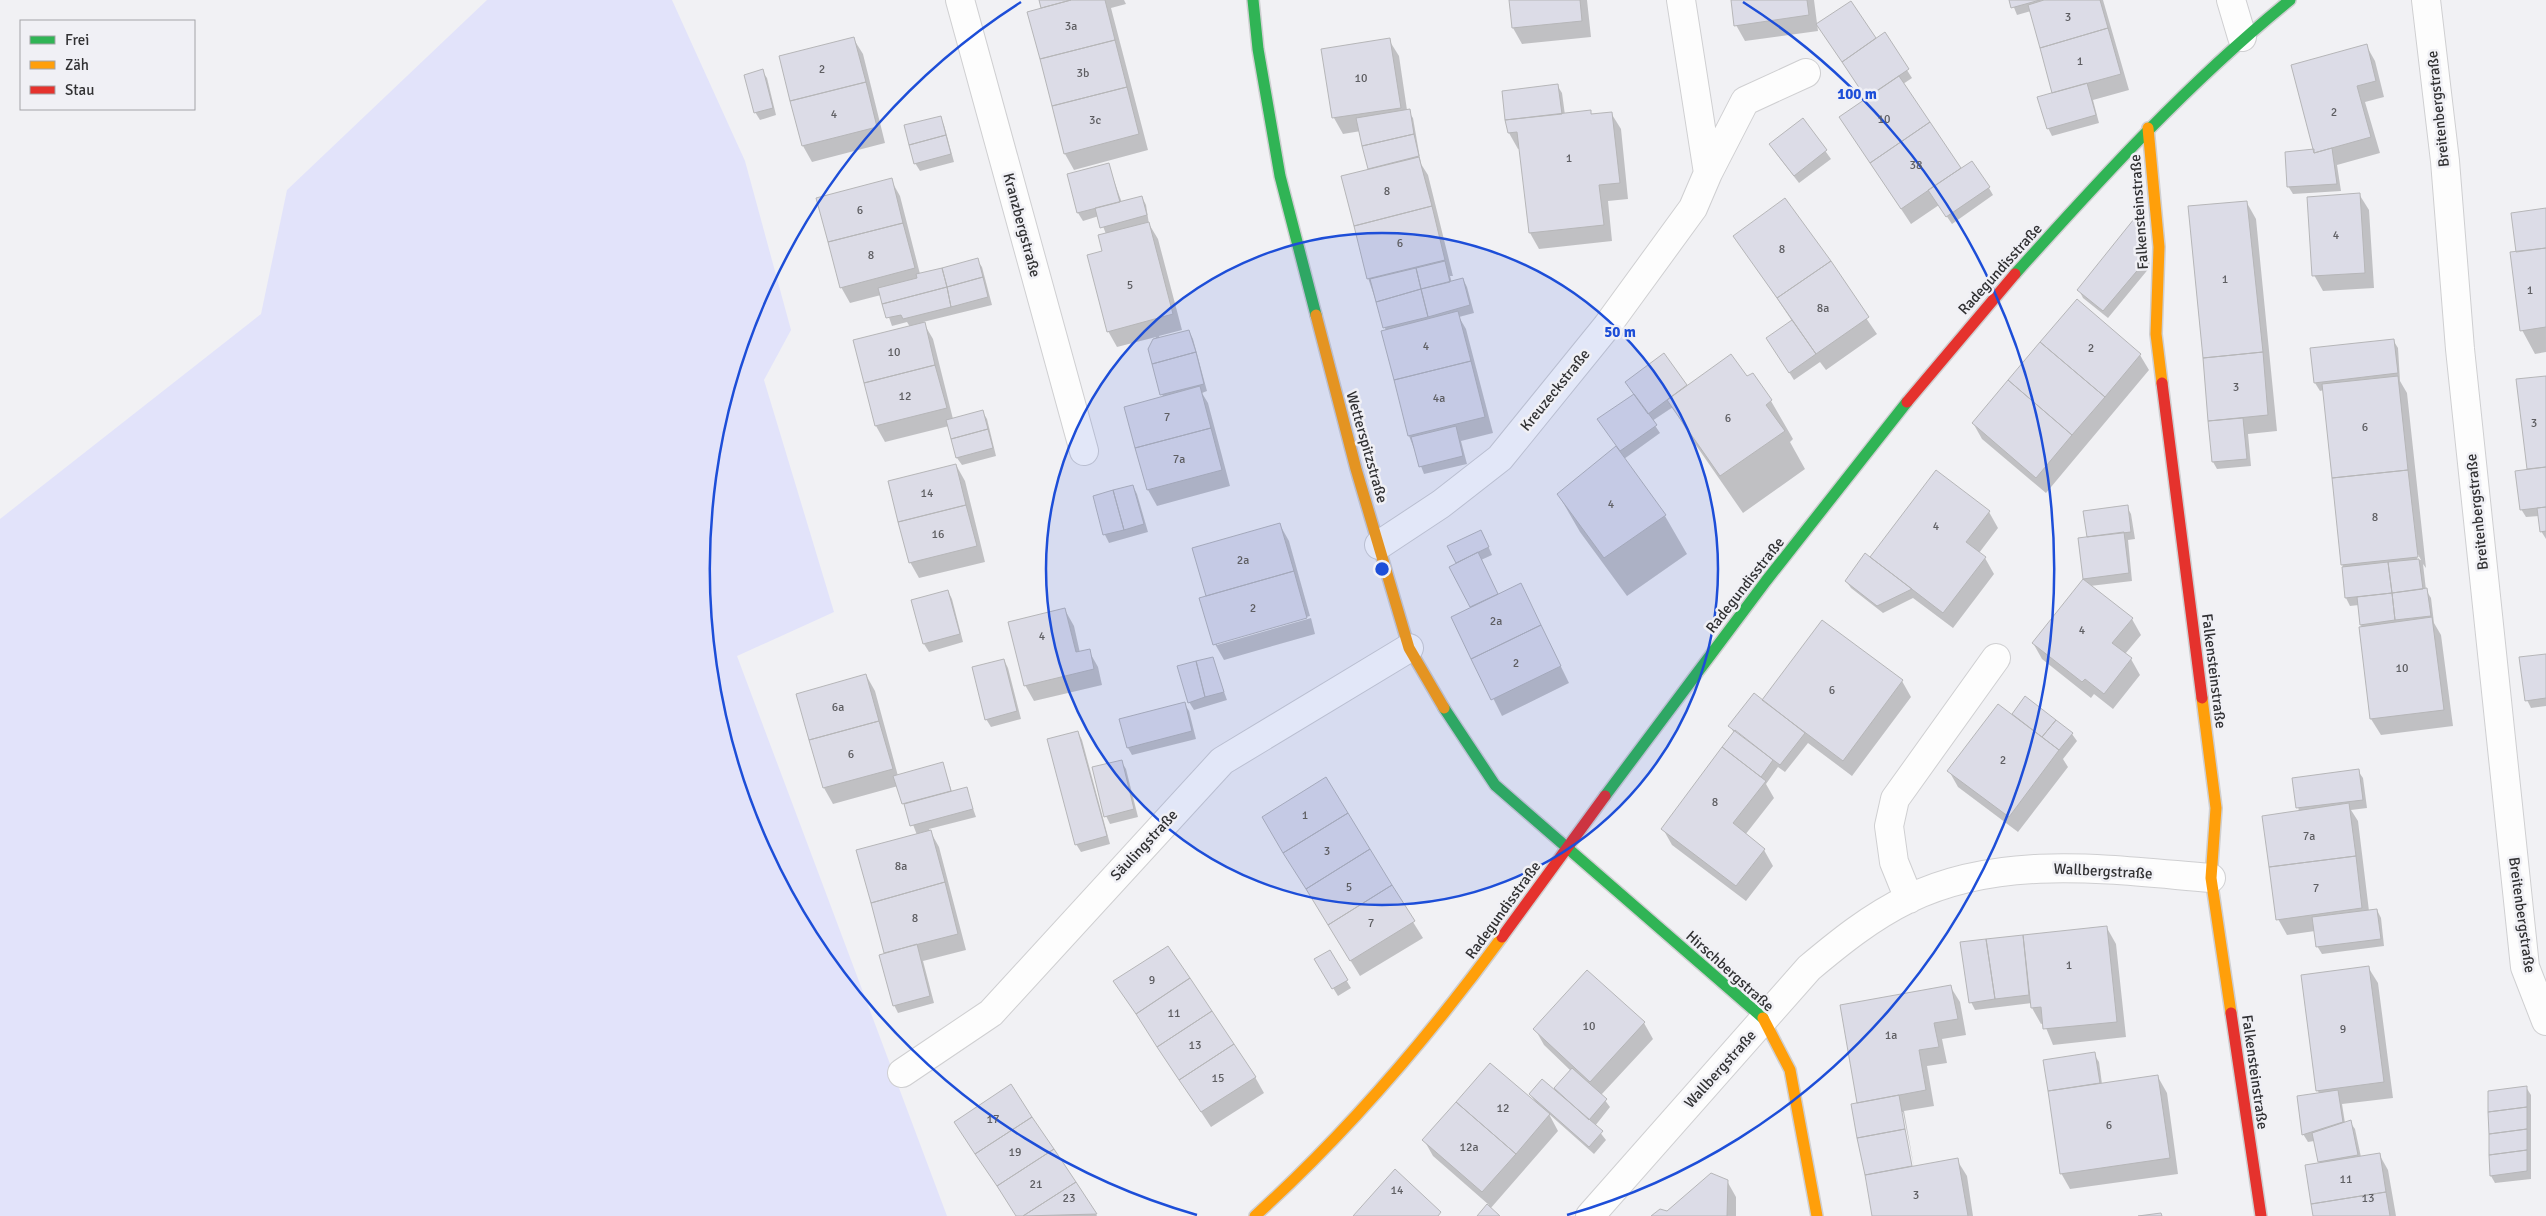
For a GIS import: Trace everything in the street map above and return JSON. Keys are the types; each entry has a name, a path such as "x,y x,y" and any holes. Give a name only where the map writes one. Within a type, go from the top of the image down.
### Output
{"street":[{"name":"Kranzbergstraße","path":"960,0 1084,451"},
{"name":"Wetterspitzstraße","path":"1253,0 1258,49 1280,176 1326,356 1409,648 1452,722 1495,785 1566,849"},
{"path":"1681,0 1708,173"},
{"path":"2231,0 2242,37"},
{"name":"Radegundisstraße","path":"1255,1216 1312,1164 1370,1102 1466,987 1727,632 1970,324 2148,128 2242,37 2290,0"},
{"name":"Breitenbergstraße","path":"2426,0 2444,161 2460,349 2526,967 2546,1021"},
{"name":"Kreuzeckstraße","path":"1380,545 1441,504 1500,458 1607,326 1694,208 1708,173 1746,102 1806,73"},
{"name":"Falkensteinstraße","path":"2148,128 2159,247 2156,334 2216,808 2211,878 2261,1216"},
{"name":"Säulingstraße","path":"902,1073 991,1013 1222,761 1409,648"},
{"path":"1909,899 1894,862 1889,826 1895,798 1996,658"},
{"name":"Hirschbergstraße","path":"1566,849 1764,1018 1790,1070 1817,1216"},
{"name":"Wallbergstraße","path":"1590,1216 1809,968 1850,934 1909,899 1960,881 2017,870 2078,868 2211,878"}],"shaded area":[{"path":"487,0 672,0 745,161 791,330 764,380 834,612 737,656 947,1216 0,1216 0,519 261,314 287,190"}],"building":[{"path":"1039,0 1071,0 1041,8"},
{"path":"1071,0 1105,0 1115,40 1040,59 1027,12"},
{"path":"1509,0 1580,0 1582,21 1512,28"},
{"path":"1731,0 1807,0 1809,15 1734,26"},
{"path":"2009,0 2040,0 2011,8"},
{"path":"2044,0 2100,0 2108,28 2040,48 2028,5"},
{"path":"1851,1 1876,38 1842,62 1816,24"},
{"path":"2108,28 2121,74 2052,93 2040,48"},
{"path":"1885,32 1909,69 1866,98 1842,62"},
{"path":"854,37 866,82 790,101 779,56"},
{"path":"1390,38 1401,108 1332,118 1321,49"},
{"path":"1115,40 1127,87 1052,106 1040,59"},
{"path":"2367,44 2376,81 2357,86 2371,137 2314,153 2291,65"},
{"path":"763,69 773,108 754,113 744,75"},
{"path":"1899,76 1930,122 1870,163 1839,117"},
{"path":"866,82 877,127 802,146 790,101"},
{"path":"2087,83 2096,115 2047,129 2037,97"},
{"path":"1558,84 1562,114 1505,120 1502,91"},
{"path":"1127,87 1139,134 1064,154 1052,106"},
{"path":"1410,109 1414,134 1362,146 1356,118"},
{"path":"1591,110 1591,114 1612,112 1620,183 1599,185 1604,225 1529,233 1517,132 1508,133 1505,120"},
{"path":"941,116 946,135 909,145 904,125"},
{"path":"1803,118 1827,150 1794,176 1769,144"},
{"path":"1930,122 1961,168 1901,209 1870,163"},
{"path":"1414,134 1419,156 1368,169 1362,146"},
{"path":"946,135 951,154 914,164 909,145"},
{"path":"2332,148 2337,184 2287,187 2285,152 2314,149 2314,153"},
{"path":"1419,157 1432,206 1354,226 1341,176"},
{"path":"1972,161 1990,187 1946,217 1928,190"},
{"path":"1109,163 1120,202 1077,213 1067,174"},
{"path":"892,178 903,223 828,242 816,198"},
{"path":"2360,193 2365,273 2312,276 2307,197"},
{"path":"1142,196 1147,215 1100,228 1095,208"},
{"path":"1785,198 1831,261 1777,298 1733,236"},
{"path":"2247,201 2263,352 2203,358 2188,206"},
{"path":"1432,206 1445,260 1367,279 1354,226"},
{"path":"2546,208 2546,248 2516,252 2511,213"},
{"path":"2142,209 2147,259 2103,311 2077,290"},
{"path":"1149,222 1173,314 1107,332 1087,255 1102,251 1098,235"},
{"path":"903,223 915,268 840,288 828,242"},
{"path":"2546,248 2546,327 2520,331 2510,252"},
{"path":"978,258 983,277 947,287 942,268"},
{"path":"1445,261 1450,282 1421,289 1416,268"},
{"path":"1831,261 1869,317 1816,354 1777,298"},
{"path":"942,268 947,287 882,304 878,288 917,278 916,274"},
{"path":"1416,268 1421,289 1376,302 1370,279"},
{"path":"983,277 988,297 951,307 947,287"},
{"path":"1463,278 1470,305 1428,317 1421,289"},
{"path":"947,287 951,307 903,319 901,315 886,318 882,304"},
{"path":"1421,289 1428,317 1383,328 1376,302"},
{"path":"2077,299 2141,354 2105,397 2040,342"},
{"path":"1458,311 1471,361 1394,380 1381,331"},
{"path":"1792,320 1816,354 1789,373 1766,338"},
{"path":"925,322 935,365 864,383 853,340"},
{"path":"1189,330 1196,352 1152,364 1148,349 1153,339"},
{"path":"2394,339 2398,373 2314,383 2310,348"},
{"path":"2040,342 2105,397 2072,435 2008,380"},
{"path":"1196,352 1204,384 1160,395 1152,364"},
{"path":"2263,352 2268,415 2208,421 2203,358"},
{"path":"1664,353 1687,385 1648,414 1625,382"},
{"path":"1731,354 1747,376 1753,373 1772,400 1766,405 1785,431 1720,476 1667,400"},
{"path":"1471,361 1485,417 1408,436 1394,380"},
{"path":"935,365 947,408 875,426 864,383"},
{"path":"2398,376 2408,470 2332,478 2322,384"},
{"path":"2546,376 2546,467 2527,469 2516,379"},
{"path":"2008,380 2072,435 2036,478 1972,423"},
{"path":"1200,386 1211,428 1135,448 1124,407"},
{"path":"1634,394 1657,425 1620,451 1597,419"},
{"path":"983,410 988,429 951,439 946,420"},
{"path":"2243,418 2247,459 2212,462 2208,421"},
{"path":"1456,426 1463,456 1419,467 1411,437"},
{"path":"1211,428 1222,470 1147,490 1135,448"},
{"path":"988,429 993,448 956,458 951,439"},
{"path":"1616,446 1666,515 1604,558 1557,494"},
{"path":"956,464 966,505 898,522 888,481"},
{"path":"2546,467 2546,507 2520,510 2515,471"},
{"path":"1936,470 1990,511 1966,542 1986,557 1943,613 1870,557"},
{"path":"2408,470 2418,557 2341,565 2332,478"},
{"path":"1133,485 1144,524 1124,530 1113,490"},
{"path":"1113,490 1124,530 1103,535 1093,496"},
{"path":"966,505 977,546 909,563 898,522"},
{"path":"2128,505 2131,532 2087,537 2083,511"},
{"path":"2546,507 2546,531 2540,532 2537,508"},
{"path":"1280,523 1294,571 1206,596 1192,548"},
{"path":"1481,530 1489,547 1456,563 1447,546"},
{"path":"2124,532 2129,573 2083,579 2078,538"},
{"path":"1478,552 1498,594 1470,607 1449,567"},
{"path":"1865,553 1912,589 1877,606 1845,581"},
{"path":"2419,559 2423,589 2392,593 2388,562"},
{"path":"2388,562 2392,593 2345,598 2342,567"},
{"path":"1294,571 1307,618 1213,645 1199,598"},
{"path":"2083,579 2133,618 2112,643 2132,658 2104,694 2085,679 2082,682 2032,643"},
{"path":"1521,583 1541,625 1471,659 1451,617"},
{"path":"2427,588 2431,616 2395,620 2392,593"},
{"path":"948,590 960,634 923,644 911,600"},
{"path":"2392,593 2395,620 2360,625 2357,597"},
{"path":"1065,608 1076,652 1090,649 1094,669 1024,686 1008,622"},
{"path":"2432,617 2444,710 2370,719 2359,627"},
{"path":"1822,620 1903,680 1843,761 1762,700"},
{"path":"1541,625 1561,666 1491,700 1471,659"},
{"path":"2546,654 2546,698 2525,701 2519,657"},
{"path":"1213,657 1224,692 1205,697 1196,661"},
{"path":"1004,659 1017,711 985,720 972,667"},
{"path":"1196,661 1205,697 1188,703 1177,666"},
{"path":"866,674 879,721 809,740 796,694"},
{"path":"1754,693 1805,733 1780,765 1728,726"},
{"path":"2025,696 2056,720 2042,737 2012,714"},
{"path":"1185,702 1192,731 1127,748 1119,719"},
{"path":"1998,704 2059,750 2009,817 1947,771"},
{"path":"2056,720 2073,733 2059,750 2042,737"},
{"path":"879,721 893,769 823,788 809,740"},
{"path":"1735,730 1773,760 1761,777 1722,747"},
{"path":"1078,731 1107,836 1075,845 1047,739"},
{"path":"1722,747 1766,781 1733,823 1765,849 1736,886 1661,829"},
{"path":"1122,760 1134,809 1104,817 1092,767"},
{"path":"943,762 951,791 902,804 893,776"},
{"path":"2359,769 2363,800 2296,808 2292,778"},
{"path":"1326,777 1348,813 1283,853 1262,817"},
{"path":"967,787 973,809 910,826 904,804"},
{"path":"2349,803 2356,856 2269,867 2262,816"},
{"path":"1348,813 1370,849 1306,889 1283,853"},
{"path":"931,830 945,882 871,903 856,850"},
{"path":"1370,849 1392,885 1328,925 1306,889"},
{"path":"2356,856 2362,908 2276,920 2269,867"},
{"path":"945,882 958,934 884,953 871,903"},
{"path":"1392,885 1415,921 1350,961 1328,925"},
{"path":"2377,909 2381,939 2316,947 2312,917"},
{"path":"2107,926 2117,1022 2043,1029 2041,1007 2031,1008 2023,935"},
{"path":"2023,935 2029,995 1995,999 1986,939"},
{"path":"1986,939 1995,999 1969,1003 1960,942"},
{"path":"917,944 930,996 893,1006 879,955"},
{"path":"1168,946 1190,978 1136,1014 1113,981"},
{"path":"1330,950 1348,980 1332,989 1314,959"},
{"path":"2369,966 2384,1082 2316,1091 2301,975"},
{"path":"1587,970 1645,1022 1590,1082 1533,1029"},
{"path":"1190,978 1212,1011 1157,1047 1136,1014"},
{"path":"1951,985 1958,1019 1934,1023 1939,1047 1919,1050 1926,1090 1857,1103 1840,1005"},
{"path":"1212,1011 1234,1044 1179,1080 1157,1047"},
{"path":"1234,1044 1256,1077 1201,1112 1179,1080"},
{"path":"2095,1052 2100,1083 2048,1091 2043,1060"},
{"path":"1490,1063 1550,1114 1516,1154 1456,1102"},
{"path":"1572,1068 1607,1099 1589,1120 1554,1088"},
{"path":"2158,1075 2170,1158 2060,1174 2048,1091"},
{"path":"1542,1079 1603,1131 1589,1147 1529,1094"},
{"path":"1011,1084 1032,1117 975,1154 954,1122"},
{"path":"2527,1086 2527,1107 2488,1112 2488,1091"},
{"path":"2338,1090 2343,1122 2302,1135 2297,1096"},
{"path":"1899,1095 1905,1129 1857,1138 1851,1104"},
{"path":"1456,1102 1516,1154 1482,1192 1422,1140"},
{"path":"2527,1107 2527,1129 2489,1134 2488,1112"},
{"path":"1032,1117 1054,1149 997,1186 975,1154"},
{"path":"2351,1120 2358,1155 2318,1162 2312,1133"},
{"path":"1905,1129 1912,1166 1865,1175 1857,1138"},
{"path":"2527,1129 2527,1150 2489,1155 2489,1134"},
{"path":"1054,1149 1076,1182 1023,1216 1016,1216 997,1186"},
{"path":"2527,1150 2527,1171 2490,1176 2489,1155"},
{"path":"2380,1153 2386,1192 2311,1204 2305,1165"},
{"path":"1958,1158 1968,1216 1872,1216 1865,1175"},
{"path":"1395,1169 1441,1212 1438,1216 1353,1216"},
{"path":"1711,1173 1728,1180 1727,1216 1651,1216 1660,1209 1667,1211"},
{"path":"1076,1182 1097,1214 1023,1216"},
{"path":"2386,1192 2390,1216 2313,1216 2311,1204"},
{"path":"1487,1204 1500,1216 1477,1216"},
{"path":"2161,1213 2162,1216 2138,1216"}],"traffic: fast":[{"path":"1253,0 1258,49 1280,176 1316,315"},
{"path":"2015,274 2147,131 2253,31 2290,0"},
{"path":"1605,796 1766,581 1907,402"},
{"path":"1444,708 1495,785 1763,1018"}],"traffic: slow":[{"path":"2148,128 2159,247 2156,334 2162,383"},
{"path":"1316,315 1356,469 1409,648 1444,708"},
{"path":"2202,698 2216,808 2211,878 2231,1013"},
{"path":"1255,1216 1322,1151 1386,1083 1416,1048 1502,937"},
{"path":"1763,1018 1790,1070 1817,1216"}],"traffic: jam":[{"path":"1907,402 2015,274"},
{"path":"2162,383 2202,698"},
{"path":"1502,937 1605,796"},
{"path":"2231,1013 2261,1216"}]}
